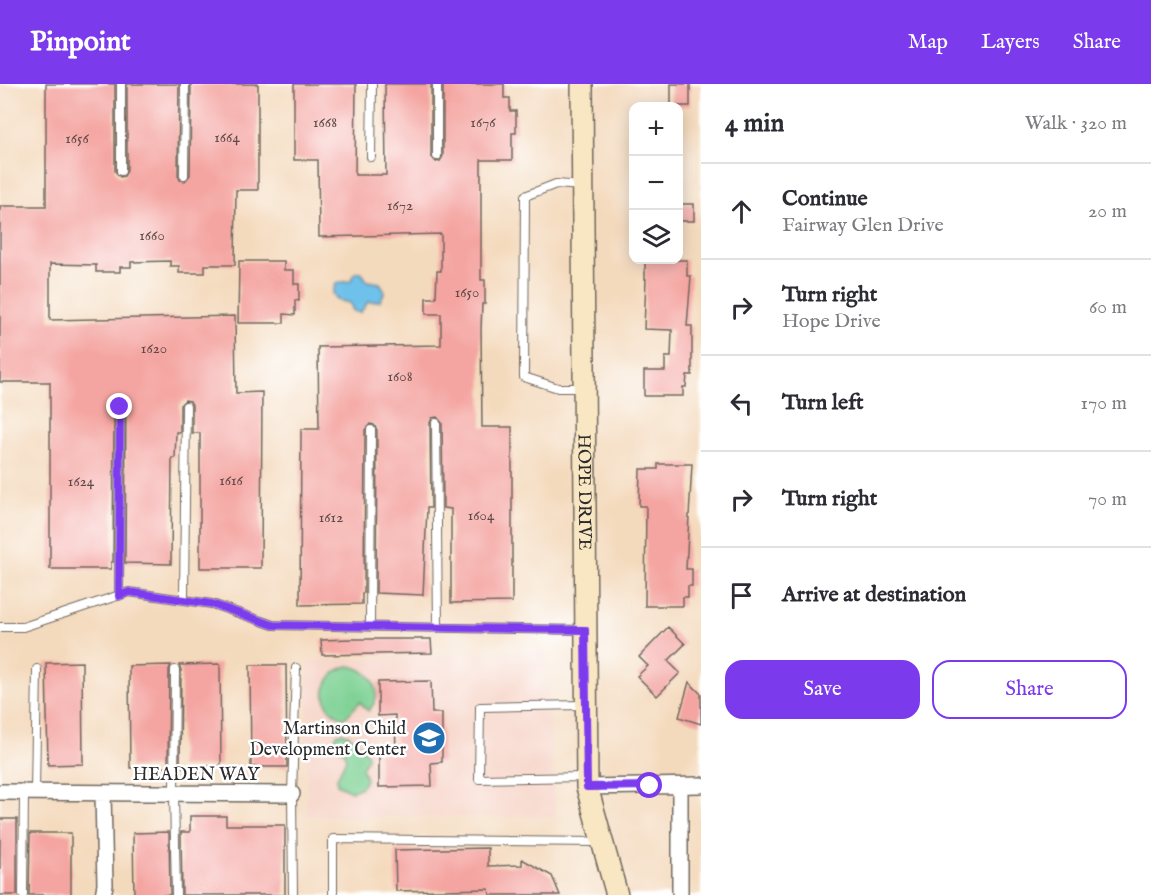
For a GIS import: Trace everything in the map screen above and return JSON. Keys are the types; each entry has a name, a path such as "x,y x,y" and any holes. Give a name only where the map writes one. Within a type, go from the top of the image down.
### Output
{"street":[{"name":"HOPE DRIVE","path":"582,84 587,782 617,895"},
{"path":"587,782 701,785"},
{"path":"680,786 680,895"},
{"name":"HEADEN WAY","path":"0,792 292,794"},
{"path":"103,793 105,885 103,895"}],"lane":[{"path":"121,84 121,171"},
{"path":"184,175 185,84"},
{"path":"371,157 372,84"},
{"path":"436,156 437,84"},
{"path":"583,186 556,184 525,196 523,300 524,377 558,388 584,388"},
{"path":"184,598 186,406"},
{"path":"119,596 120,407"},
{"path":"436,423 438,628"},
{"path":"370,627 371,430"},
{"path":"0,627 23,627 129,592 184,598 212,604 273,625 585,630"},
{"path":"293,895 292,794 296,668"},
{"path":"23,895 37,669"},
{"path":"175,670 176,895"},
{"path":"586,705 480,707 479,779 587,782"},
{"path":"333,895 333,839 602,842"}],"shaded area":[{"name":"Martinson Child Development Center","path":"545,650 555,817 306,816 308,661"}],"green space":[{"path":"348,666 364,671 369,676 374,682 376,697 368,711 360,702 345,718 335,714 329,708 325,700 325,692 332,676"},
{"path":"343,732 350,736 368,756 362,769 365,782 361,787 351,791 337,784 337,778 346,759 344,752 335,745 335,738 337,734"}],"water":[{"path":"357,272 362,273 367,281 380,283 385,291 380,301 368,302 360,313 353,311 350,303 337,300 333,293 336,283 351,281"}],"building":[{"path":"46,84 115,84 115,171 120,177 124,176 127,171 127,84 179,84 178,175 180,180 185,181 190,175 191,84 258,84 258,190 236,190 235,265 205,265 205,273 179,273 179,266 170,266 170,261 131,262 131,267 120,267 120,272 96,272 96,265 50,264 50,320 235,316 236,393 262,392 261,568 200,568 200,433 192,433 192,405 190,401 185,400 180,405 180,432 176,432 175,458 172,458 171,564 125,563 126,407 123,402 119,401 114,407 113,562 111,562 111,569 50,569 50,382 0,382 0,206 46,206"},
{"path":"294,84 356,84 355,175 386,175 385,84 431,84 431,156 436,162 440,161 443,156 443,84 504,84 504,98 510,98 510,111 516,111 516,133 512,133 512,160 481,160 481,280 485,280 485,304 482,304 481,328 482,427 512,427 512,602 451,603 451,509 443,508 442,423 437,417 432,418 430,423 431,508 427,508 423,595 376,593 377,430 374,425 370,424 365,430 364,593 362,593 362,604 300,605 301,429 319,429 318,347 441,345 441,314 426,314 426,298 436,298 437,271 441,271 441,234 319,237 318,160 294,160"},
{"path":"671,84 690,84 690,106 683,106 683,102 671,102"},
{"path":"683,204 694,204 694,221 683,221"},
{"path":"683,260 687,260 687,276 691,276 687,326 692,326 692,375 687,375 683,396 644,396 644,371 665,371 665,357 671,357 672,330 644,329 645,264 683,264"},
{"path":"239,261 284,261 284,270 294,270 294,284 299,284 299,301 295,300 295,315 284,314 284,323 238,323"},
{"path":"658,464 692,464 686,569 692,569 692,586 688,586 688,597 683,597 683,606 645,606 646,506 639,506 640,469 658,469"},
{"path":"668,627 685,644 668,661 680,673 657,696 637,676 648,666 639,657"},
{"path":"431,639 432,653 322,655 321,640"},
{"path":"82,662 83,764 48,765 46,663"},
{"path":"220,664 221,766 180,767 181,670 179,665"},
{"path":"171,665 169,670 168,767 130,768 129,666"},
{"path":"250,665 286,665 287,767 251,767"},
{"path":"431,681 432,713 442,713 442,762 431,763 432,786 379,787 379,754 396,753 395,715 378,716 378,682"},
{"path":"689,682 701,694 701,724 679,717"},
{"path":"190,816 226,816 226,825 285,825 285,895 182,895 181,832 190,832"},
{"path":"0,819 17,819 17,895 0,895"},
{"path":"169,832 170,895 134,895 133,833"},
{"path":"30,833 71,833 71,895 29,895"},
{"path":"488,848 488,866 522,865 522,859 552,876 560,895 490,895 489,889 396,891 395,850"}],"place":[{"name":"Martinson Child Development Center","path":"429,738"}],"route":[{"path":"120,407 119,596 129,592 184,598 212,604 273,625 585,630 587,787 650,786"}]}
